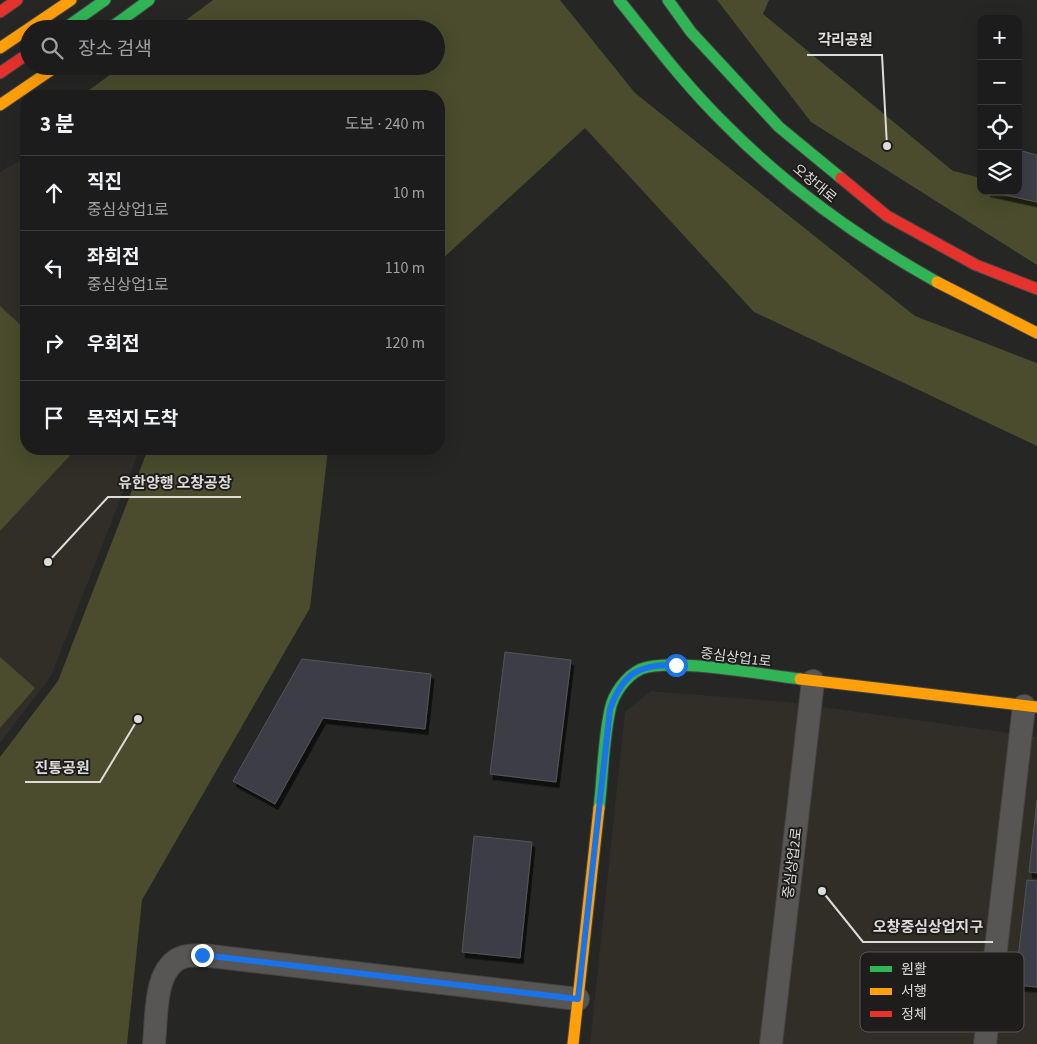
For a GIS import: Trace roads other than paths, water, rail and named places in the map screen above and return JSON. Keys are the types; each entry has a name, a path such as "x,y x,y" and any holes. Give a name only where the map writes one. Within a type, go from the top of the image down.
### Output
{"main road":[{"path":"0,12 17,0"},
{"path":"41,20 71,0"},
{"path":"77,20 105,0"},
{"path":"121,20 149,0"},
{"name":"오창대로","path":"619,0 675,67 740,139 825,211 890,255 972,302 1037,333"},
{"name":"오창대로","path":"668,0 692,32 779,127 887,216 976,265 1037,289"},
{"path":"0,48 20,34"},
{"path":"0,73 20,59"},
{"path":"22,90 44,75"},
{"path":"0,105 20,91"},
{"name":"중심상업1로","path":"574,1044 610,709 616,694 625,681 637,670 653,665 676,665 1030,706"}],"street":[{"name":"중심상업2로","path":"771,1044 813,681"},
{"path":"997,952 1030,706"},
{"path":"154,1044 161,976 170,965 183,957 202,955 578,999"}],"place":[{"name":"각리공원","path":"887,146"},
{"name":"유한양행 오창공장","path":"48,562"},
{"name":"진통공원","path":"138,719"},
{"name":"오창중심상업지구","path":"822,891"}]}
